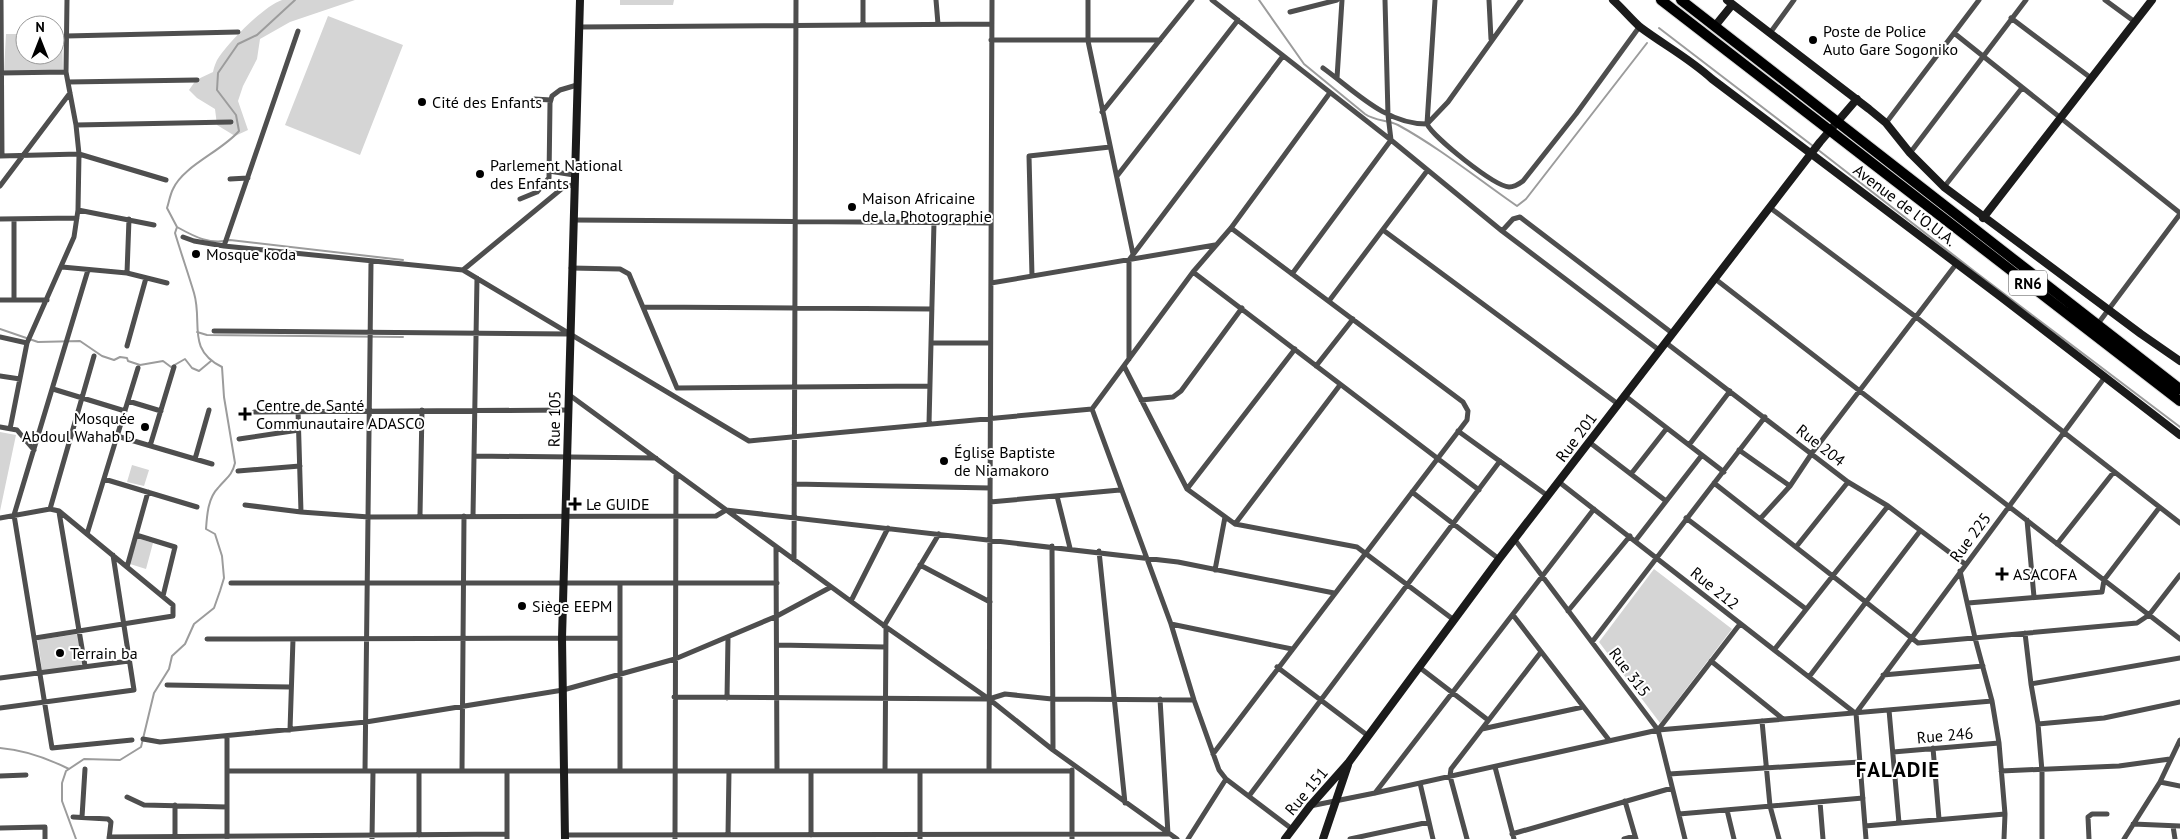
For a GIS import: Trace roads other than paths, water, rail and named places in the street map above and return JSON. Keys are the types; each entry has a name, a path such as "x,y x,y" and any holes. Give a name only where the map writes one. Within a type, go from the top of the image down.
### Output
{"highway":[{"name":"Avenue de l'O.U.A.","path":"1661,0 2180,400"},
{"name":"Avenue de l'O.U.A.","path":"1681,0 2180,389"}],"street":[{"path":"1,0 1,156 79,154 166,180"},
{"path":"10,429 27,343 74,238 77,218 79,154 76,125 66,72 67,0"},
{"name":"Rue 105","path":"565,837 562,638 580,0"},
{"path":"794,560 796,0"},
{"path":"863,0 863,25"},
{"path":"936,0 938,24"},
{"path":"989,771 992,0"},
{"path":"1088,0 1088,41 1133,254"},
{"path":"1102,112 1192,0"},
{"path":"1212,0 1330,94 1390,138 1502,231 1658,350"},
{"path":"1290,12 1337,0"},
{"path":"1337,78 1342,0"},
{"path":"1292,274 1390,138 1385,0"},
{"path":"1435,0 1427,124 1431,132 1477,169 1508,187 1515,186 1523,181 1566,127 1640,26"},
{"path":"1489,0 1491,40"},
{"path":"1323,68 1388,115 1414,124 1427,124 1448,102 1521,0"},
{"name":"Avenue de l'O.U.A.","path":"1612,0 1640,26 1691,60 1712,79 1957,263 2180,435"},
{"path":"1770,33 1794,0"},
{"path":"1886,123 1979,0"},
{"path":"1910,153 2026,0"},
{"path":"2105,0 2135,22"},
{"path":"1983,218 2152,0"},
{"path":"1715,26 1730,2 1886,123 1910,153 1944,187 1983,218 2180,361"},
{"path":"2012,18 2091,78"},
{"path":"1116,176 1238,20"},
{"path":"579,28 992,24"},
{"path":"224,246 298,31"},
{"path":"66,36 238,32"},
{"path":"1954,33 2180,214 2097,325"},
{"path":"991,40 1160,40"},
{"path":"1129,360 1129,260 1283,56"},
{"path":"1,73 66,72"},
{"path":"68,82 197,80"},
{"path":"520,198 537,192 549,178 552,96 560,90 577,85"},
{"path":"1944,187 2022,88"},
{"path":"0,186 70,93"},
{"path":"183,237 194,241 224,246 464,270 749,441 1092,409 1193,272 1231,228 1330,94"},
{"path":"534,99 551,100"},
{"name":"Rue 201","path":"1349,762 1367,735 1658,350 1811,152 1857,99"},
{"path":"76,125 231,122"},
{"path":"1032,276 1029,156 1110,147"},
{"path":"1329,302 1427,170"},
{"path":"549,171 574,174"},
{"path":"230,179 248,178"},
{"path":"464,270 565,186 574,185"},
{"path":"1769,207 1916,317 2113,473 2180,523"},
{"path":"78,210 154,225"},
{"path":"1502,231 1513,219 1520,217 1672,333"},
{"path":"0,219 77,218"},
{"path":"14,219 14,300"},
{"path":"127,273 129,219"},
{"path":"573,220 991,223"},
{"path":"929,424 934,222"},
{"path":"1213,754 1277,667 1467,420 1468,411 1463,402 1231,228"},
{"path":"1383,230 1618,404"},
{"path":"991,283 1216,244"},
{"path":"365,771 371,262"},
{"path":"1760,519 1790,486 1859,390 1957,263"},
{"path":"62,268 127,273 167,283"},
{"path":"571,268 625,271 629,274 677,388"},
{"path":"88,270 14,515 52,748 132,740"},
{"path":"1193,272 1479,490"},
{"path":"127,346 146,278"},
{"path":"473,516 477,278"},
{"path":"1714,278 2180,639"},
{"path":"0,300 47,300"},
{"path":"644,307 932,309"},
{"path":"1141,400 1173,397 1181,391 1242,308"},
{"path":"1316,366 1353,319"},
{"path":"214,331 570,334"},
{"path":"0,337 27,343"},
{"name":"Rue 204","path":"1665,342 1848,482 1888,506 1965,564"},
{"path":"931,343 990,343"},
{"path":"1187,489 1295,349"},
{"path":"50,509 94,356"},
{"path":"1124,366 1187,489 1235,524 1358,547 1454,620"},
{"path":"150,446 174,367"},
{"path":"87,534 138,368"},
{"path":"0,376 20,379"},
{"name":"Rue 225","path":"1856,713 2105,377"},
{"path":"1235,524 1340,385"},
{"path":"672,394 677,388 930,386"},
{"path":"53,389 125,411"},
{"path":"1689,445 1730,391"},
{"path":"568,394 831,587 989,699 1073,768 1177,839"},
{"path":"1624,395 1724,472"},
{"path":"128,401 160,411"},
{"path":"1092,409 1120,490 1171,624 1194,700 1220,770 1226,779 1292,830"},
{"path":"195,459 209,410"},
{"path":"298,410 302,512"},
{"path":"254,412 298,410 568,410"},
{"path":"420,515 422,410"},
{"path":"1592,642 1765,417"},
{"path":"0,428 17,430 34,450"},
{"path":"1631,474 1667,428"},
{"path":"239,439 299,430"},
{"path":"1458,431 1548,496"},
{"path":"117,436 212,464"},
{"path":"1589,442 1666,501"},
{"path":"1739,450 1790,486"},
{"path":"1636,540 1702,455"},
{"path":"474,456 656,458"},
{"path":"1248,796 1500,462"},
{"path":"238,471 300,466"},
{"path":"675,837 674,516 676,473"},
{"path":"2057,544 2113,473"},
{"path":"104,479 197,507"},
{"name":"Rue 212","path":"1559,482 1856,713"},
{"path":"1796,547 1848,482"},
{"path":"1714,483 1918,643 2137,623 2149,615 2180,575"},
{"path":"794,484 990,488"},
{"path":"990,502 1120,490"},
{"path":"127,566 148,492"},
{"path":"1412,492 1500,559"},
{"path":"1056,496 1070,548"},
{"path":"245,506 369,517 420,515 716,516 726,510 1099,551 1215,570 1334,593"},
{"path":"1774,650 1888,506"},
{"path":"1968,603 2102,592 2104,580 2159,508"},
{"path":"0,518 50,509 59,511 173,605 173,616 35,638"},
{"path":"1375,793 1594,509"},
{"path":"59,511 85,666"},
{"path":"462,771 464,516"},
{"path":"1215,570 1225,517"},
{"path":"1686,518 1806,609"},
{"path":"2027,520 2034,597"},
{"path":"851,601 888,528"},
{"path":"1809,677 1920,531"},
{"path":"885,771 885,626 939,534"},
{"path":"136,536 176,547 163,596"},
{"path":"1568,611 1630,536"},
{"name":"Rue 315","path":"1515,540 1658,730 1685,839"},
{"path":"1052,546 1053,750"},
{"path":"776,547 777,771"},
{"path":"1099,551 1125,803"},
{"path":"0,708 134,690 113,555"},
{"path":"920,565 990,602"},
{"path":"1960,571 1992,701 1999,743 2005,814 2004,839"},
{"path":"620,583 620,771"},
{"path":"231,584 777,583"},
{"path":"143,739 160,742 366,722 563,690 675,659 777,616 831,587"},
{"path":"1513,615 1609,740"},
{"path":"1171,624 1292,649"},
{"path":"1658,730 1740,624"},
{"path":"2025,633 2038,724 2042,771 2042,839"},
{"path":"207,639 620,638"},
{"path":"727,698 728,638"},
{"path":"290,730 293,639"},
{"path":"777,645 885,647"},
{"path":"1467,839 1450,776 1451,769 1540,652"},
{"path":"2031,684 2180,658"},
{"path":"0,678 129,660"},
{"path":"1711,661 1783,719"},
{"path":"1419,666 1488,720"},
{"path":"1883,675 1984,666"},
{"path":"1277,667 1367,735"},
{"path":"167,685 291,687"},
{"path":"674,697 989,699 1005,694 1052,699 1194,700"},
{"path":"1160,699 1168,834"},
{"path":"1310,806 1336,802 1658,730 1992,701"},
{"path":"2038,724 2104,718 2180,702"},
{"path":"1482,729 1583,707"},
{"path":"1890,710 1899,823"},
{"path":"1856,713 1866,839"},
{"path":"1762,721 1770,806 1779,839"},
{"path":"227,736 227,838"},
{"path":"2124,839 2160,782 2170,759 2177,750 2180,740"},
{"name":"Rue 246","path":"1893,752 1999,743"},
{"path":"1933,748 1939,819"},
{"path":"2001,772 2119,766 2170,759"},
{"path":"1323,839 1349,762"},
{"name":"Rue 151","path":"1285,839 1310,806 1349,762"},
{"path":"1669,774 1860,762"},
{"path":"1495,767 1513,837 1672,788"},
{"path":"82,817 85,768"},
{"path":"227,771 989,771 1073,768"},
{"path":"1072,837 1073,768"},
{"path":"372,771 372,837"},
{"path":"419,835 420,771"},
{"path":"73,817 108,818 111,822 109,838 372,837 419,835 507,837 507,771"},
{"path":"728,835 729,771"},
{"path":"811,771 811,835"},
{"path":"920,771 920,837"},
{"path":"0,776 26,775"},
{"path":"1188,839 1226,779"},
{"path":"2160,782 2180,786"},
{"path":"1420,783 1433,839"},
{"path":"127,797 144,805 227,807"},
{"path":"1679,814 1863,798"},
{"path":"1624,839 1636,837 1625,801"},
{"path":"1820,802 1823,839"},
{"path":"175,806 175,838"},
{"path":"1727,810 1734,839"},
{"path":"1865,826 2005,814"},
{"path":"2089,839 2088,817 2092,814 2107,814"},
{"path":"1350,839 1428,822"},
{"path":"2133,824 2180,826"},
{"path":"2173,826 2175,839"},
{"path":"0,828 45,828 45,839"},
{"path":"565,837 728,835 775,837 811,835 1072,837 1168,834"}],"waterway":[{"path":"76,839 62,801 62,783 66,771 84,759 120,760 141,747 154,693 169,669 172,656 185,644 194,624 214,608 224,578 222,556 215,534 206,529 212,497 230,474 235,463 224,397 222,367 211,360 200,344 194,293 175,233 177,227 167,208 173,189 185,173 239,131 236,115 217,90 218,73 238,44 257,35 295,0"},
{"path":"1259,0 1304,64 1365,114 1398,125 1414,134 1517,206 1526,199 1647,43"},
{"path":"1659,28 1813,146"},
{"path":"1817,149 2180,427"},
{"path":"177,227 196,237 209,241 230,240 403,260"},
{"path":"0,329 38,342 80,341 102,356 114,360 120,357 127,358 128,361 140,365 163,361 171,367 185,359 192,368 199,371 211,361"},
{"path":"197,332 207,335 403,337"},
{"path":"0,748 36,755 69,769"}],"place":[{"name":"Poste de Police Auto Gare Sogoniko","path":"1813,40"},
{"name":"Cité des Enfants","path":"422,102"},
{"name":"Parlement National des Enfants","path":"480,174"},
{"name":"Maison Africaine de la Photographie","path":"852,207"},
{"name":"Mosque koda","path":"196,254"},
{"name":"Centre de Santé Communautaire ADASCO","path":"245,414"},
{"name":"Mosquée Abdoul Wahab D","path":"145,427"},
{"name":"Église Baptiste de Niamakoro","path":"944,461"},
{"name":"Le GUIDE","path":"575,504"},
{"name":"ASACOFA","path":"2002,574"},
{"name":"Siège EEPM","path":"522,606"},
{"name":"Terrain ba","path":"60,653"}],"district":[{"name":"FALADIE","path":"1898,769"}]}
